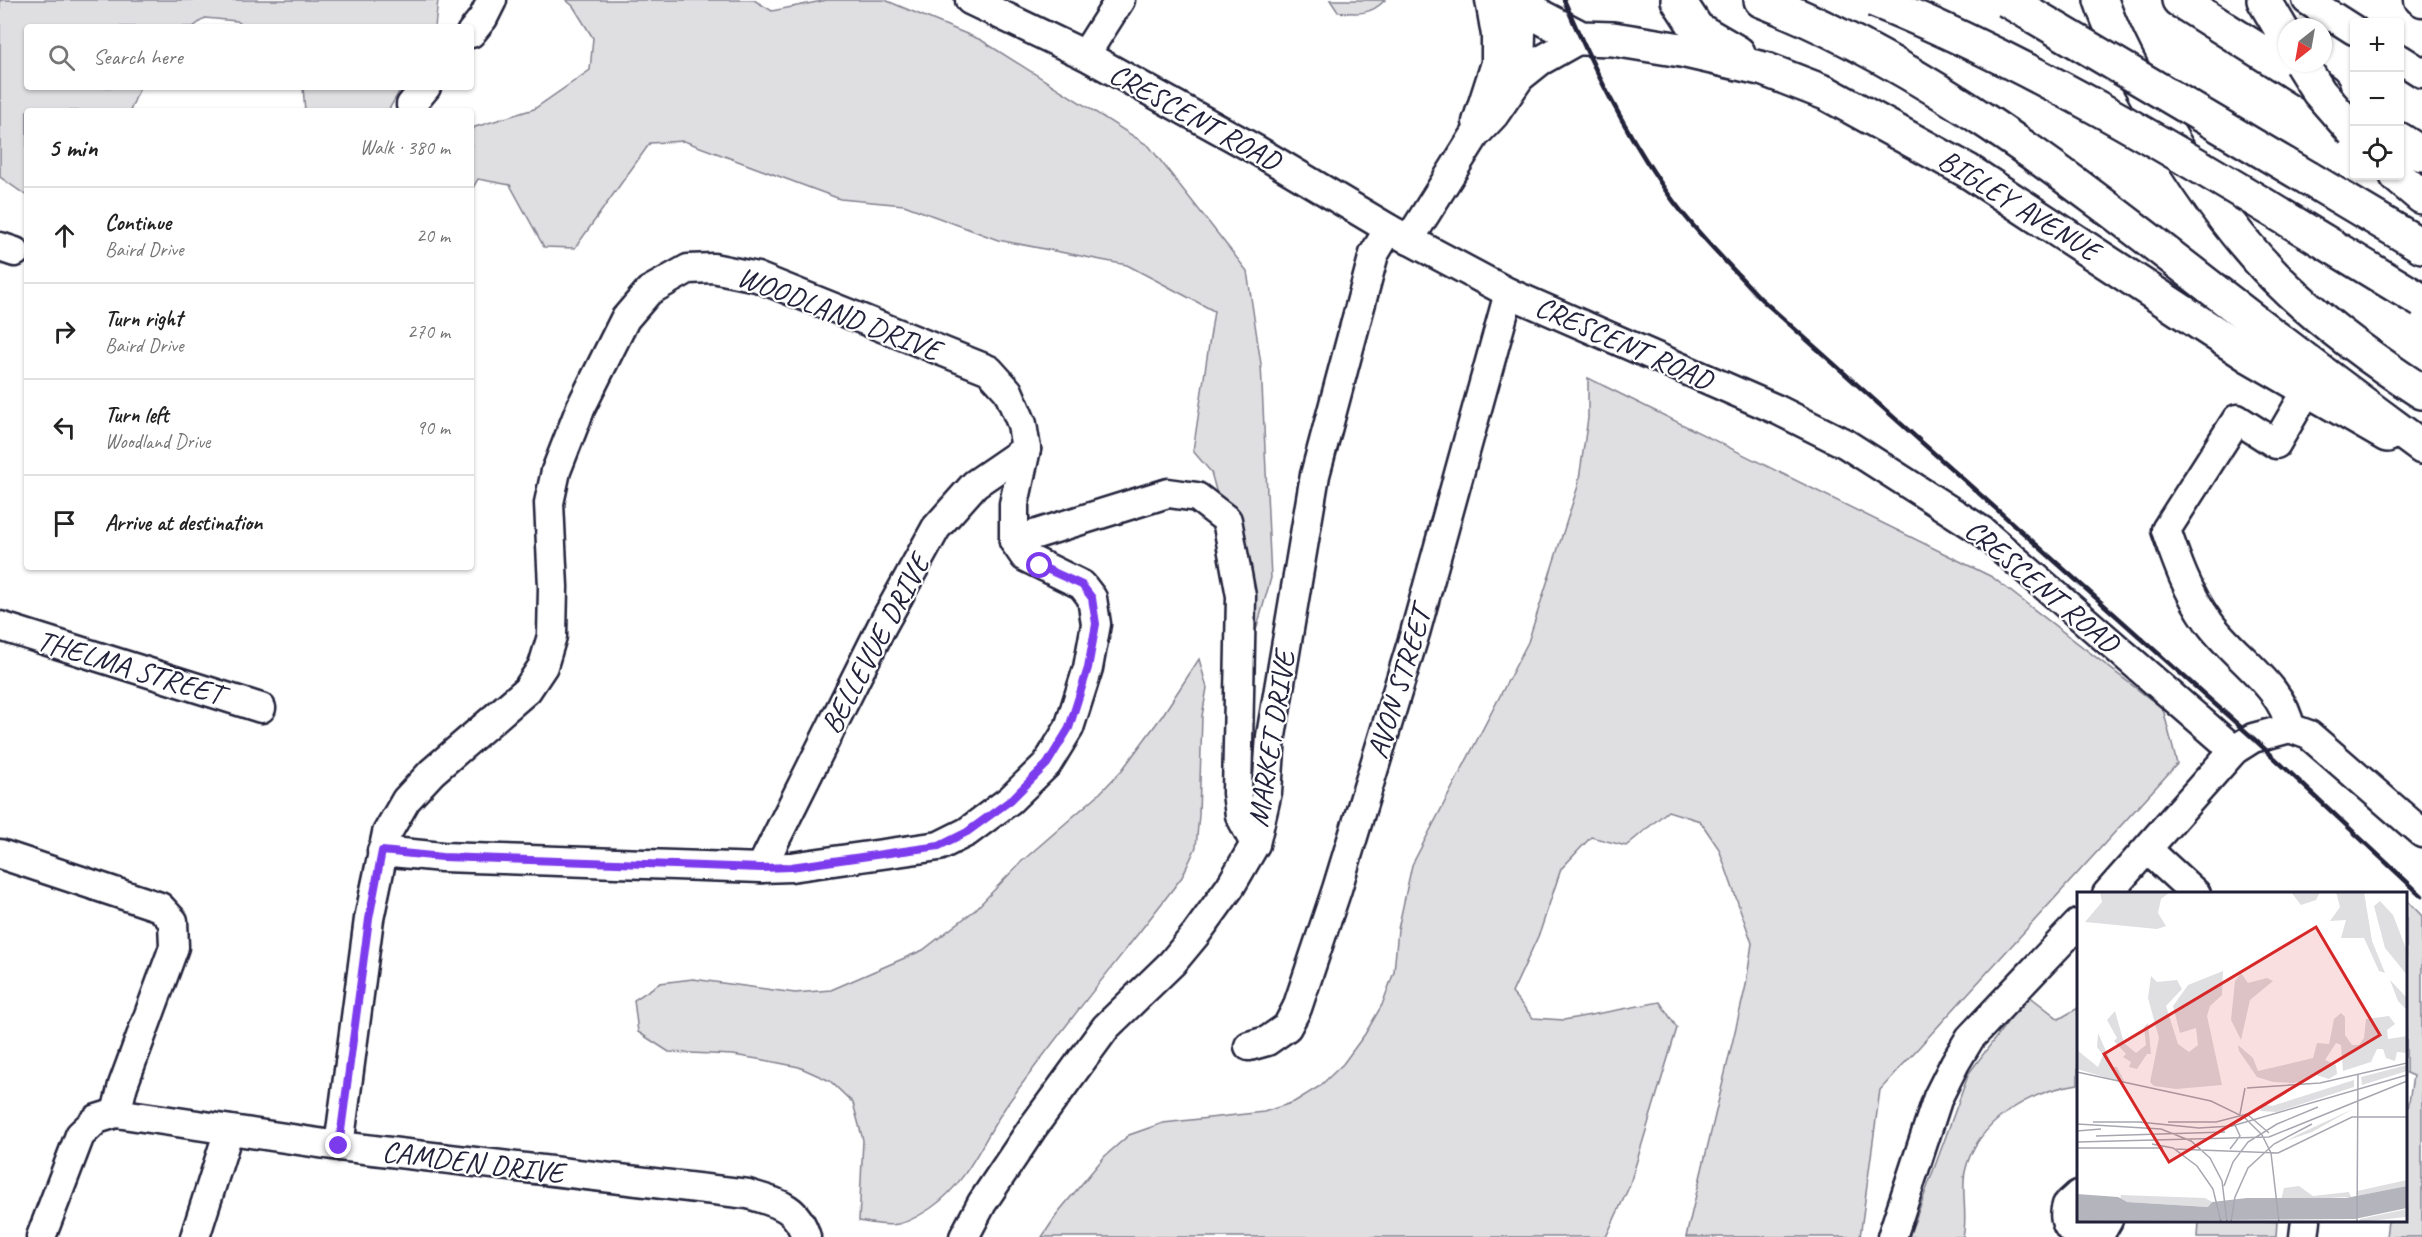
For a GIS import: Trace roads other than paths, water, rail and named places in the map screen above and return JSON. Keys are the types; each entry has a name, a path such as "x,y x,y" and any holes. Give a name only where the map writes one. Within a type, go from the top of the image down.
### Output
{"main road":[{"name":"BIGLEY AVENUE","path":"1518,0 1541,17 1581,38 1613,39 1681,50 1764,69 1826,93 1959,166 2099,255 2250,356 2422,456"},
{"path":"1678,0 1697,28 1764,69"},
{"path":"1761,0 1896,64 2003,133 2142,234 2422,447"},
{"path":"1874,0 1917,17 2099,108 2422,301"},
{"path":"2007,0 2422,246"},
{"path":"2101,0 2131,68 2158,118 2193,175 2245,243 2275,276 2321,318 2422,392"},
{"path":"2180,0 2350,108"},
{"path":"2264,0 2278,24"},
{"path":"2307,72 2319,92 2350,126"},
{"path":"2404,143 2422,154"},
{"path":"2402,180 2422,197"}],"street":[{"path":"474,29 492,0"},
{"name":"CRESCENT ROAD","path":"970,0 1084,55 1258,151 1399,235 1509,293 1778,410 1846,444 1923,491 1982,531 2234,750"},
{"path":"1084,55 1120,0"},
{"path":"1475,135 1480,109 1496,63 1496,35 1490,0"},
{"path":"1518,0 1521,32 1520,76"},
{"path":"2307,0 2350,27"},
{"path":"1475,135 1494,115 1520,76 1540,61 1581,38"},
{"path":"2404,62 2422,73"},
{"name":"MARKET DRIVE","path":"964,1237 994,1184 1106,1027 1172,963 1196,934 1230,887 1255,844 1267,792 1271,736 1315,475 1374,254 1399,235 1475,135"},
{"name":"WOODLAND DRIVE","path":"339,1146 369,919 387,834 406,800 432,772 527,690 543,666 552,636 553,587 549,503 556,471 581,407 625,319 649,291 688,268 713,268 757,277 989,370 1008,391 1022,424 1026,449 1014,504 1014,541"},
{"name":"AVON STREET","path":"1249,1046 1267,1041 1287,1028 1297,1008 1337,889 1415,633 1509,293"},
{"path":"2290,728 2283,703 2208,623 2187,587 2166,530 2237,419 2276,444 2308,389"},
{"name":"BELLEVUE DRIVE","path":"761,868 882,626 936,528 975,484 1026,449"},
{"path":"382,851 442,857 761,868 791,867 939,846 967,832 1011,800 1047,764 1069,728 1088,668 1096,624 1092,598 1082,585 1025,557 1014,541 1168,493 1197,497 1227,520 1241,596 1237,793 1240,815 1255,844"},
{"name":"THELMA STREET","path":"0,626 261,708"},
{"path":"2109,892 2234,750 2253,738 2290,728 2309,735 2422,833"},
{"path":"2148,850 2194,892"},
{"path":"0,854 160,907 173,921 174,947 123,1085 116,1113 97,1119 80,1135 41,1237"},
{"path":"1892,1237 1938,1097 1955,1063 1970,1038 2077,926"},
{"name":"CAMDEN DRIVE","path":"116,1113 339,1146 748,1194 784,1205 802,1222 806,1237"},
{"path":"195,1237 229,1130"},
{"path":"2077,1197 2067,1205 2066,1221 2070,1229 2086,1237 2101,1232 2107,1222"},
{"path":"2304,1237 2306,1222"}],"railway":[{"path":"1564,0 1607,92 1658,179 1693,226 1760,298 2253,738 2422,896"}]}
